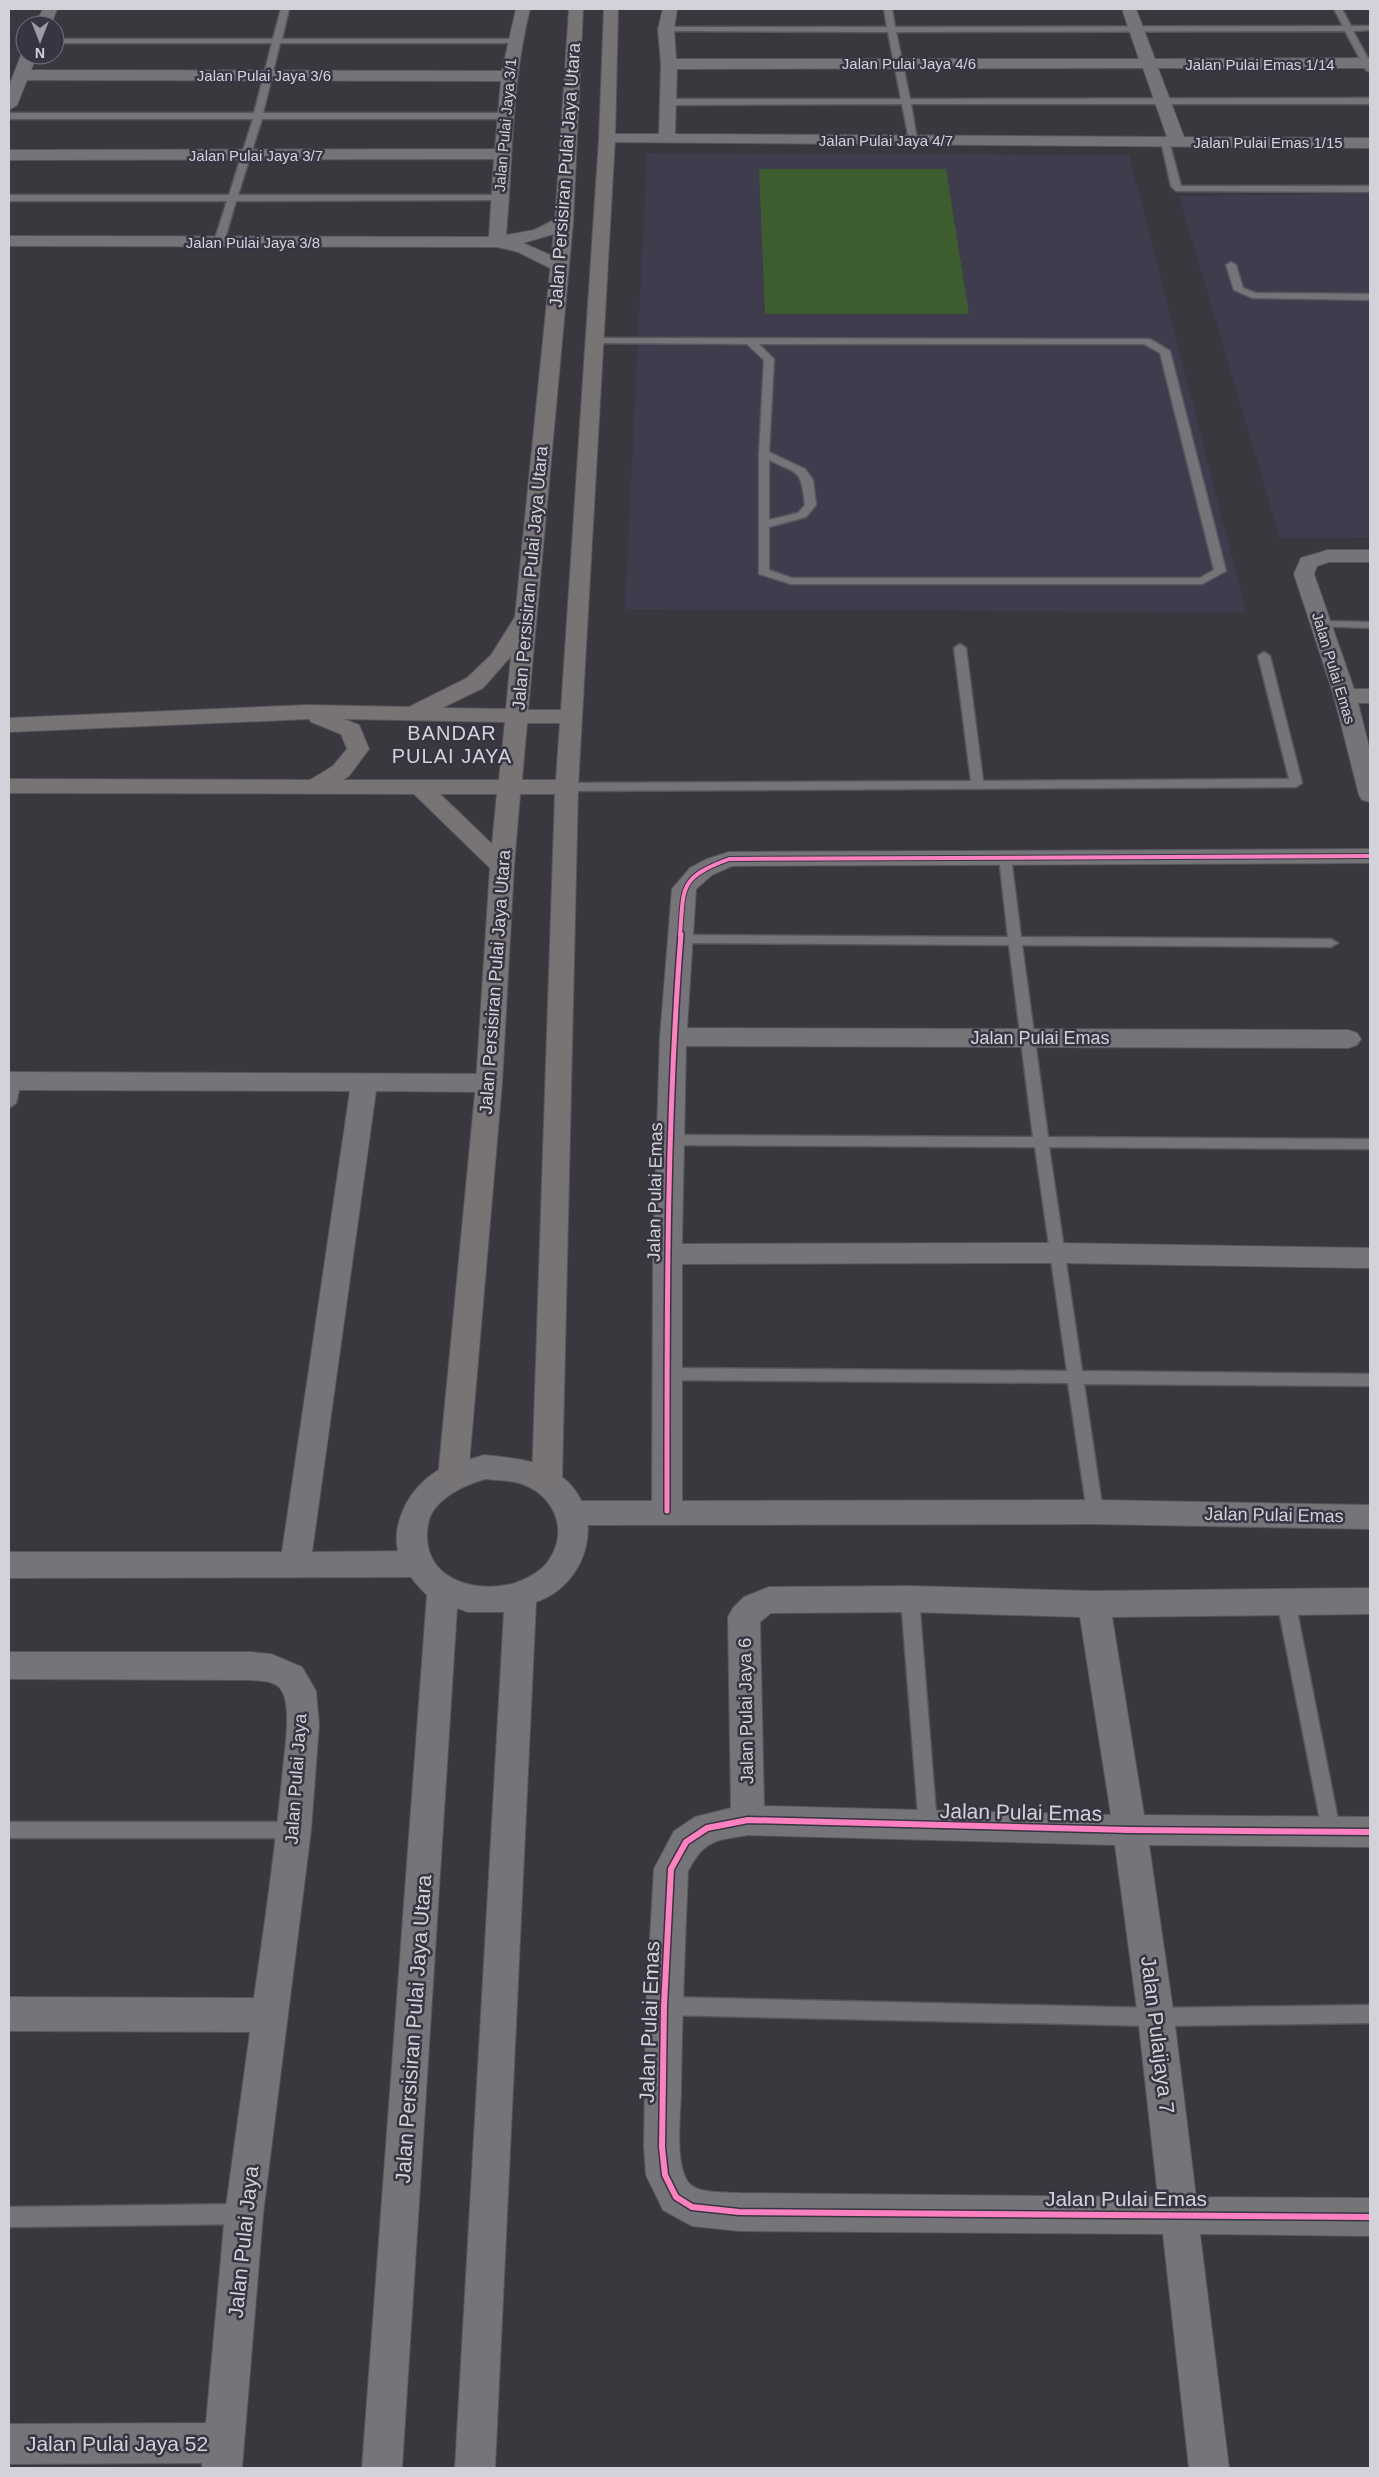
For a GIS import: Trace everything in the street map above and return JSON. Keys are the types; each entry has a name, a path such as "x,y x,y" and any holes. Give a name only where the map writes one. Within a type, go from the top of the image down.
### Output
{"main road":[{"name":"Jalan Persisiran Pulai Jaya Utara","path":"453,1477 489,1083 502,866 564,222 576,9"},
{"name":"Jalan Persisiran Pulai Jaya Utara","path":"547,1480 567,787 607,139 611,9"},
{"path":"414,714 475,683 499,659 526,616"},
{"path":"9,726 308,712 572,717"},
{"path":"308,712 352,730 358,749 341,770 316,786"},
{"path":"9,786 567,787"},
{"path":"420,787 502,866"}],"street":[{"name":"Jalan Pulai Jaya 3/1","path":"497,242 507,76 513,41 523,9"},
{"path":"668,138 669,64 666,29 670,9"},
{"path":"1129,9 1164,102 1171,141"},
{"name":"Jalan Pulai Jaya 4/6","path":"669,64 1150,65"},
{"path":"9,104 24,65"},
{"name":"Jalan Pulai Emas 1/14","path":"1150,65 1369,65"},
{"name":"Jalan Pulai Jaya 3/6","path":"20,75 507,76"},
{"name":"Jalan Pulai Jaya 4/7","path":"607,139 1171,141"},
{"name":"Jalan Pulai Emas 1/15","path":"1171,141 1370,143"},
{"name":"Jalan Pulai Jaya 3/7","path":"9,155 503,154"},
{"path":"497,242 539,235 551,231 564,222"},
{"name":"Jalan Pulai Jaya 3/8","path":"9,241 497,242"},
{"path":"497,242 522,248 560,266"},
{"name":"Jalan Pulai Emas","path":"1368,782 1345,696 1304,574 1308,562 1328,556 1370,556"},
{"path":"1345,696 1370,696"},
{"path":"1005,857 1370,856"},
{"name":"Jalan Pulai Emas","path":"667,1511 667,1254 672,1037 684,889 692,876 729,859 1005,857"},
{"name":"Jalan Pulai Emas","path":"672,1037 1348,1039"},
{"path":"295,1565 364,1083"},
{"path":"11,1088 489,1083"},
{"name":"Jalan Pulai Emas","path":"667,1254 1056,1253 1370,1258"},
{"path":"502,1467 517,1469 547,1480 563,1495 573,1512 576,1528 573,1545 566,1560 554,1575 540,1586 521,1595 505,1599 472,1599 443,1589 424,1574 411,1551 411,1522 426,1496 453,1477 468,1470 502,1467"},
{"name":"Jalan Pulai Emas","path":"573,1512 1095,1512 1370,1517"},
{"path":"9,1565 417,1564"},
{"name":"Jalan Persisiran Pulai Jaya Utara","path":"382,2468 443,1589"},
{"path":"475,2468 521,1595"},
{"path":"910,1599 1094,1604 1370,1601"},
{"name":"Jalan Pulai Jaya 6","path":"748,1820 744,1617 755,1606 769,1600 910,1599"},
{"name":"Jalan Pulaijaya 7","path":"1094,1604 1130,1830 1156,2017 1210,2468"},
{"name":"Jalan Pulai Jaya","path":"9,1665 250,1666 270,1668 291,1677 300,1691 303,1725 294,1830 244,2214 223,2456"},
{"name":"Jalan Pulai Emas","path":"1370,1832 1331,1830 1130,1830 748,1820 707,1828 686,1842 671,1869 664,2006 662,2148 665,2175 676,2197 692,2207 739,2212 1370,2217"},
{"path":"9,2014 269,2015"},
{"name":"Jalan Pulai Jaya 52","path":"9,2444 223,2456"}],"lane":[{"path":"219,242 258,116 276,41 286,9"},
{"path":"888,9 897,63 908,102 913,140"},
{"path":"1338,9 1369,65"},
{"path":"666,29 1136,30 1370,28"},
{"path":"65,41 513,41"},
{"path":"667,102 1370,101"},
{"path":"9,116 506,116"},
{"path":"1171,141 1176,186 1179,189 1370,188"},
{"path":"9,198 499,198"},
{"path":"1231,264 1239,290 1254,296 1370,297"},
{"path":"595,341 750,340 1146,341 1165,351 1220,571 1202,581 791,581 764,572 764,454 769,359 750,340"},
{"path":"763,525 802,515 811,505 808,480 801,471 764,454"},
{"path":"1322,624 1370,624"},
{"path":"960,648 977,783"},
{"path":"567,787 977,783 1296,783 1264,656"},
{"path":"1005,857 1026,1038 1095,1512"},
{"path":"680,939 1331,943"},
{"path":"671,1140 1370,1144"},
{"path":"667,1374 1370,1380"},
{"path":"910,1599 928,1826"},
{"path":"1286,1601 1331,1830"},
{"path":"9,1830 294,1830"},
{"path":"664,2006 1156,2017 1370,2014"},
{"path":"9,2217 244,2214"}],"shaded area":[{"path":"647,153 1129,155 1246,612 625,609"},
{"path":"1370,194 1370,537 1280,538 1179,196"}],"green space":[{"path":"759,169 946,169 969,314 765,314"}],"cycle path":[{"path":"667,1511 669,1200 674,1044 684,889 698,873 729,859 1370,856"},
{"path":"1370,1832 1130,1830 748,1820 707,1828 686,1842 671,1869 664,2006 662,2147 665,2175 676,2197 692,2207 739,2212 1370,2217"}],"district":[{"name":"BANDAR PULAI JAYA","path":"452,744"}]}
